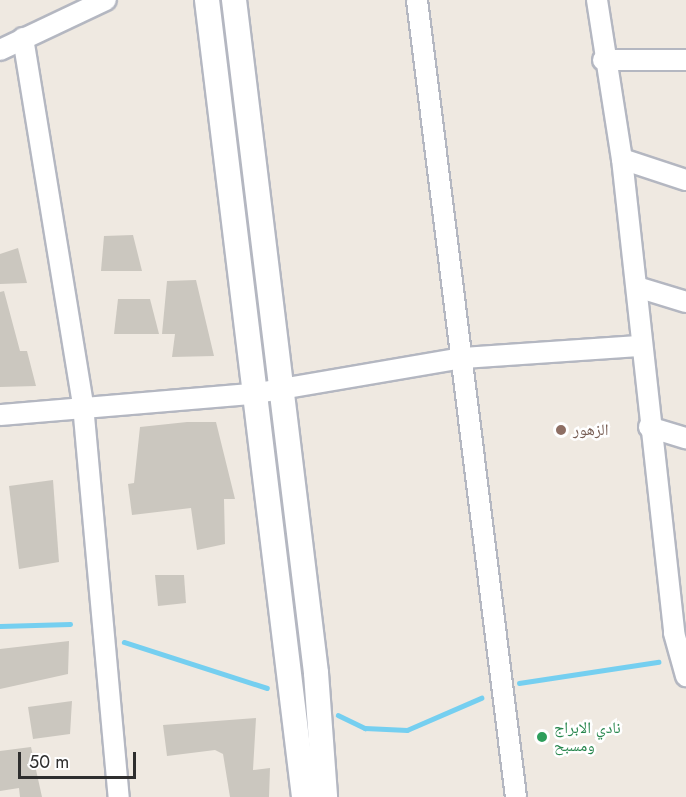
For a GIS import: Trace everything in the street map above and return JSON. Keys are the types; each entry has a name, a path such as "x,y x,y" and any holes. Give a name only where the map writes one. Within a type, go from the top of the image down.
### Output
{"street":[{"path":"0,50 106,0"},
{"path":"207,0 252,394 304,797"},
{"path":"234,0 316,673 325,797"},
{"path":"417,0 516,797"},
{"path":"597,0 603,60 622,159 637,287 639,346 649,427 678,554 680,635 686,676"},
{"path":"23,38 83,405 119,797"},
{"path":"603,60 686,60"},
{"path":"622,159 686,180"},
{"path":"637,287 686,302"},
{"path":"0,415 83,405 252,394 463,358 639,346"},
{"path":"649,427 686,438"}],"building":[{"path":"133,235 142,271 101,271 104,236"},
{"path":"18,248 27,283 0,284 0,254"},
{"path":"196,280 214,356 172,357 175,334 162,334 167,281"},
{"path":"4,291 20,351 27,351 36,386 0,387 0,292"},
{"path":"118,299 150,299 159,334 114,334"},
{"path":"187,422 216,422 235,499 224,499 225,544 197,550 191,508 132,515 128,484 134,483 140,427"},
{"path":"53,480 59,562 19,569 9,486"},
{"path":"155,575 184,575 186,603 158,606"},
{"path":"69,641 68,674 0,689 0,649"},
{"path":"72,701 70,734 33,739 28,707"},
{"path":"256,718 253,770 270,768 269,797 230,797 223,754 215,750 167,756 163,725"},
{"path":"31,747 42,797 20,797 19,788 0,791 0,751"}],"waterway":[{"path":"0,626 70,624"},
{"path":"124,642 267,688"},
{"path":"519,683 658,662"},
{"path":"338,715 365,728 407,730 481,698"}],"place":[{"name":"الزهور","path":"561,430"},
{"name":"نادي الابراج ومسبح","path":"542,737"}]}
